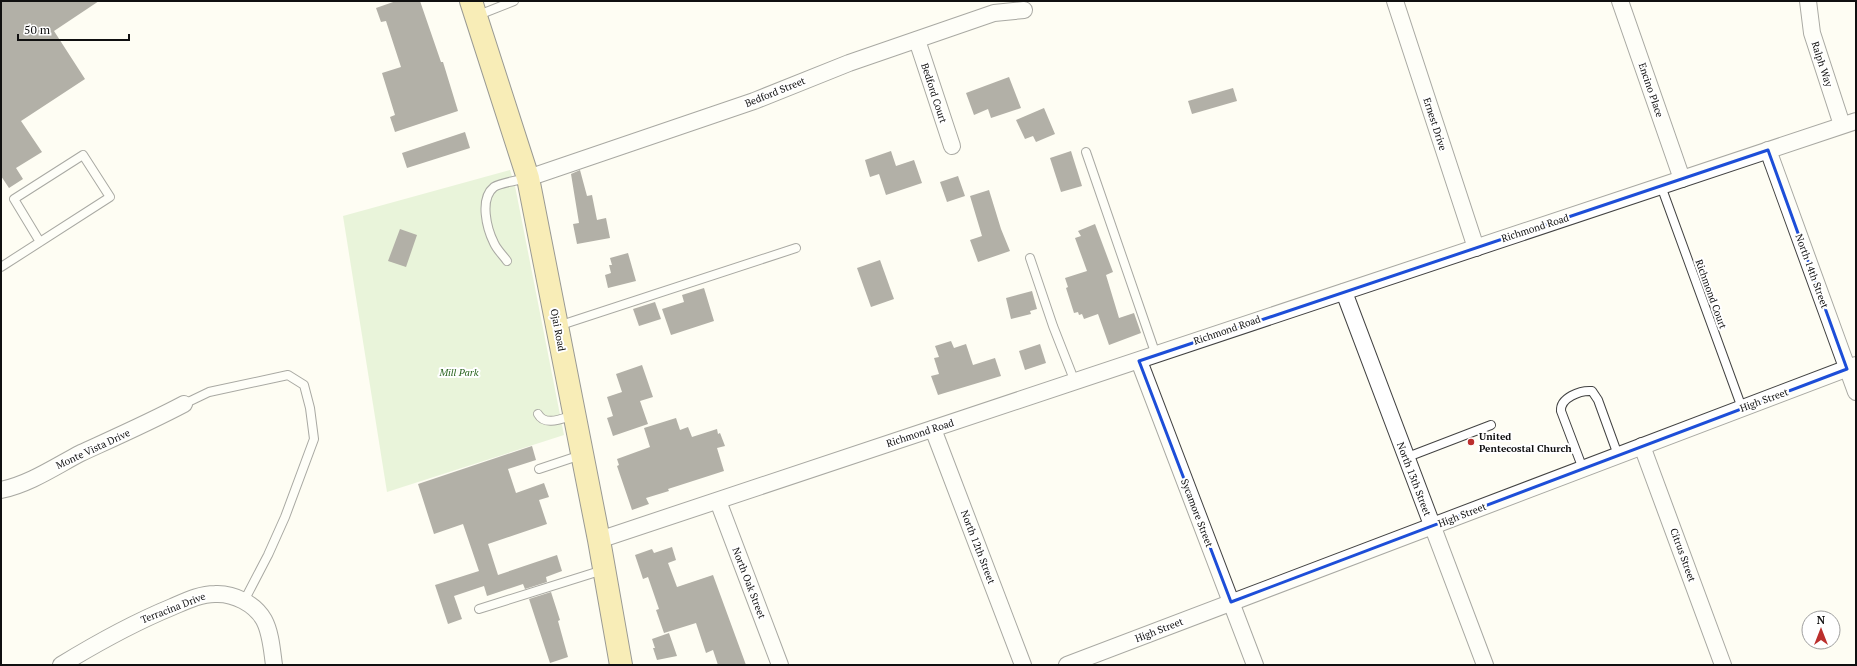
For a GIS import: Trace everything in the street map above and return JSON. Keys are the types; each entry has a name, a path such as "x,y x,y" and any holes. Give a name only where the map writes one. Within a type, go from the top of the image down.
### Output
{"main road":[{"name":"Ojai Road","path":"473,8 528,178 581,455 599,540 603,570 621,665"}],"street":[{"name":"Ernest Drive","path":"1394,1 1476,248"},
{"name":"Encino Place","path":"1620,1 1682,179"},
{"name":"Ralph Way","path":"1808,1 1812,32 1849,123"},
{"name":"Bedford Street","path":"528,178 754,101 848,62 994,13 1024,10"},
{"name":"Bedford Court","path":"917,40 952,146"},
{"name":"Richmond Road","path":"599,540 1849,123"},
{"name":"North 14th Street","path":"1768,150 1852,367 1856,392"},
{"name":"North 13th Street","path":"1344,292 1485,665"},
{"name":"Sycamore Street","path":"1139,361 1255,665"},
{"name":"High Street","path":"1067,665 1852,367"},
{"name":"Monte Vista Drive","path":"1,490 29,480 82,453 150,423 184,404"},
{"name":"North 12th Street","path":"933,429 1023,665"},
{"name":"Citrus Street","path":"1642,446 1724,665"},
{"name":"North Oak Street","path":"718,501 780,665"},
{"name":"Terracina Drive","path":"61,665 140,621 201,596 222,594 244,601 257,611 264,621 274,665"}],"lane":[{"path":"473,8 514,1"},
{"path":"1086,152 1156,355"},
{"path":"1,267 40,242 110,197 83,155 14,200 40,242"},
{"path":"507,261 495,245 490,233 485,204 488,194 495,186 528,178"},
{"name":"Richmond Court","path":"1661,186 1742,408"},
{"path":"557,326 796,248"},
{"path":"1030,258 1053,326 1075,382"},
{"path":"184,404 209,392 288,376 304,385 310,408 314,439 285,517 268,555 244,601"},
{"path":"1584,469 1561,411 1560,406 1564,400 1586,391 1592,391 1598,400 1618,455"},
{"path":"538,414 544,420 550,421 574,415"},
{"path":"1406,458 1490,425"},
{"path":"539,469 581,455"},
{"path":"479,609 603,570"}],"highlighted area":[{"path":"1768,150 1847,369 1231,602 1139,361"}],"green space":[{"name":"Mill Park","path":"510,170 515,186 564,435 387,492 343,216"}],"building":[{"path":"1,1 99,1 54,31 85,79 21,121 42,152 16,168 23,179 9,188 1,176"},
{"path":"396,1 420,1 441,62 443,62 458,111 395,132 390,117 395,115 382,73 401,67 386,21 381,22 376,8"},
{"path":"1009,77 1021,108 991,118 988,109 974,115 966,93"},
{"path":"1233,88 1237,101 1192,114 1188,101"},
{"path":"1044,108 1055,134 1036,142 1033,136 1025,139 1016,120"},
{"path":"465,132 470,148 407,168 402,153"},
{"path":"891,151 896,166 914,160 922,183 886,195 879,174 870,177 865,160"},
{"path":"1071,151 1082,186 1061,192 1050,158"},
{"path":"580,170 587,196 592,195 597,220 606,218 610,238 577,244 573,224 579,223 571,174"},
{"path":"958,176 965,196 947,202 940,182"},
{"path":"989,190 1001,229 1010,251 978,262 970,240 982,236 970,196"},
{"path":"1095,224 1113,272 1106,275 1119,318 1134,313 1141,333 1109,345 1098,314 1084,319 1082,314 1079,315 1078,312 1074,313 1066,288 1068,287 1065,278 1087,271 1075,238 1081,236 1078,231"},
{"path":"400,229 417,235 406,267 388,261"},
{"path":"628,253 636,281 608,288 605,275 611,273 609,265 612,265 610,258"},
{"path":"880,260 894,299 871,307 857,268"},
{"path":"704,288 714,321 671,335 662,309 684,302 682,295"},
{"path":"1032,291 1037,309 1030,311 1031,314 1011,319 1006,298"},
{"path":"655,302 661,319 639,326 633,309"},
{"path":"951,341 954,348 966,344 973,365 995,358 1001,376 938,395 931,376 939,374 934,358 939,357 935,346"},
{"path":"1040,344 1046,363 1025,370 1019,351"},
{"path":"642,365 653,397 640,401 648,424 613,436 607,418 613,416 607,397 622,392 616,374"},
{"path":"676,418 680,430 688,427 692,437 717,429 718,434 720,433 725,446 717,448 724,471 668,489 669,491 646,498 649,504 632,510 617,466 619,465 617,459 650,447 644,428"},
{"path":"532,446 536,460 508,469 516,493 544,483 549,497 539,500 547,524 488,544 498,575 557,555 562,571 546,577 547,582 525,589 523,584 487,596 484,586 454,596 462,619 448,624 435,585 479,571 463,524 434,534 418,484"},
{"path":"672,547 676,560 668,563 677,587 713,575 746,665 718,665 713,650 706,653 696,623 664,633 656,610 659,609 648,577 643,579 635,555 652,549 654,553"},
{"path":"551,592 560,620 558,621 568,657 550,663 529,599"},
{"path":"669,633 677,656 657,660 652,639"}],"place":[{"name":"United Pentecostal Church","path":"1471,442"}]}
